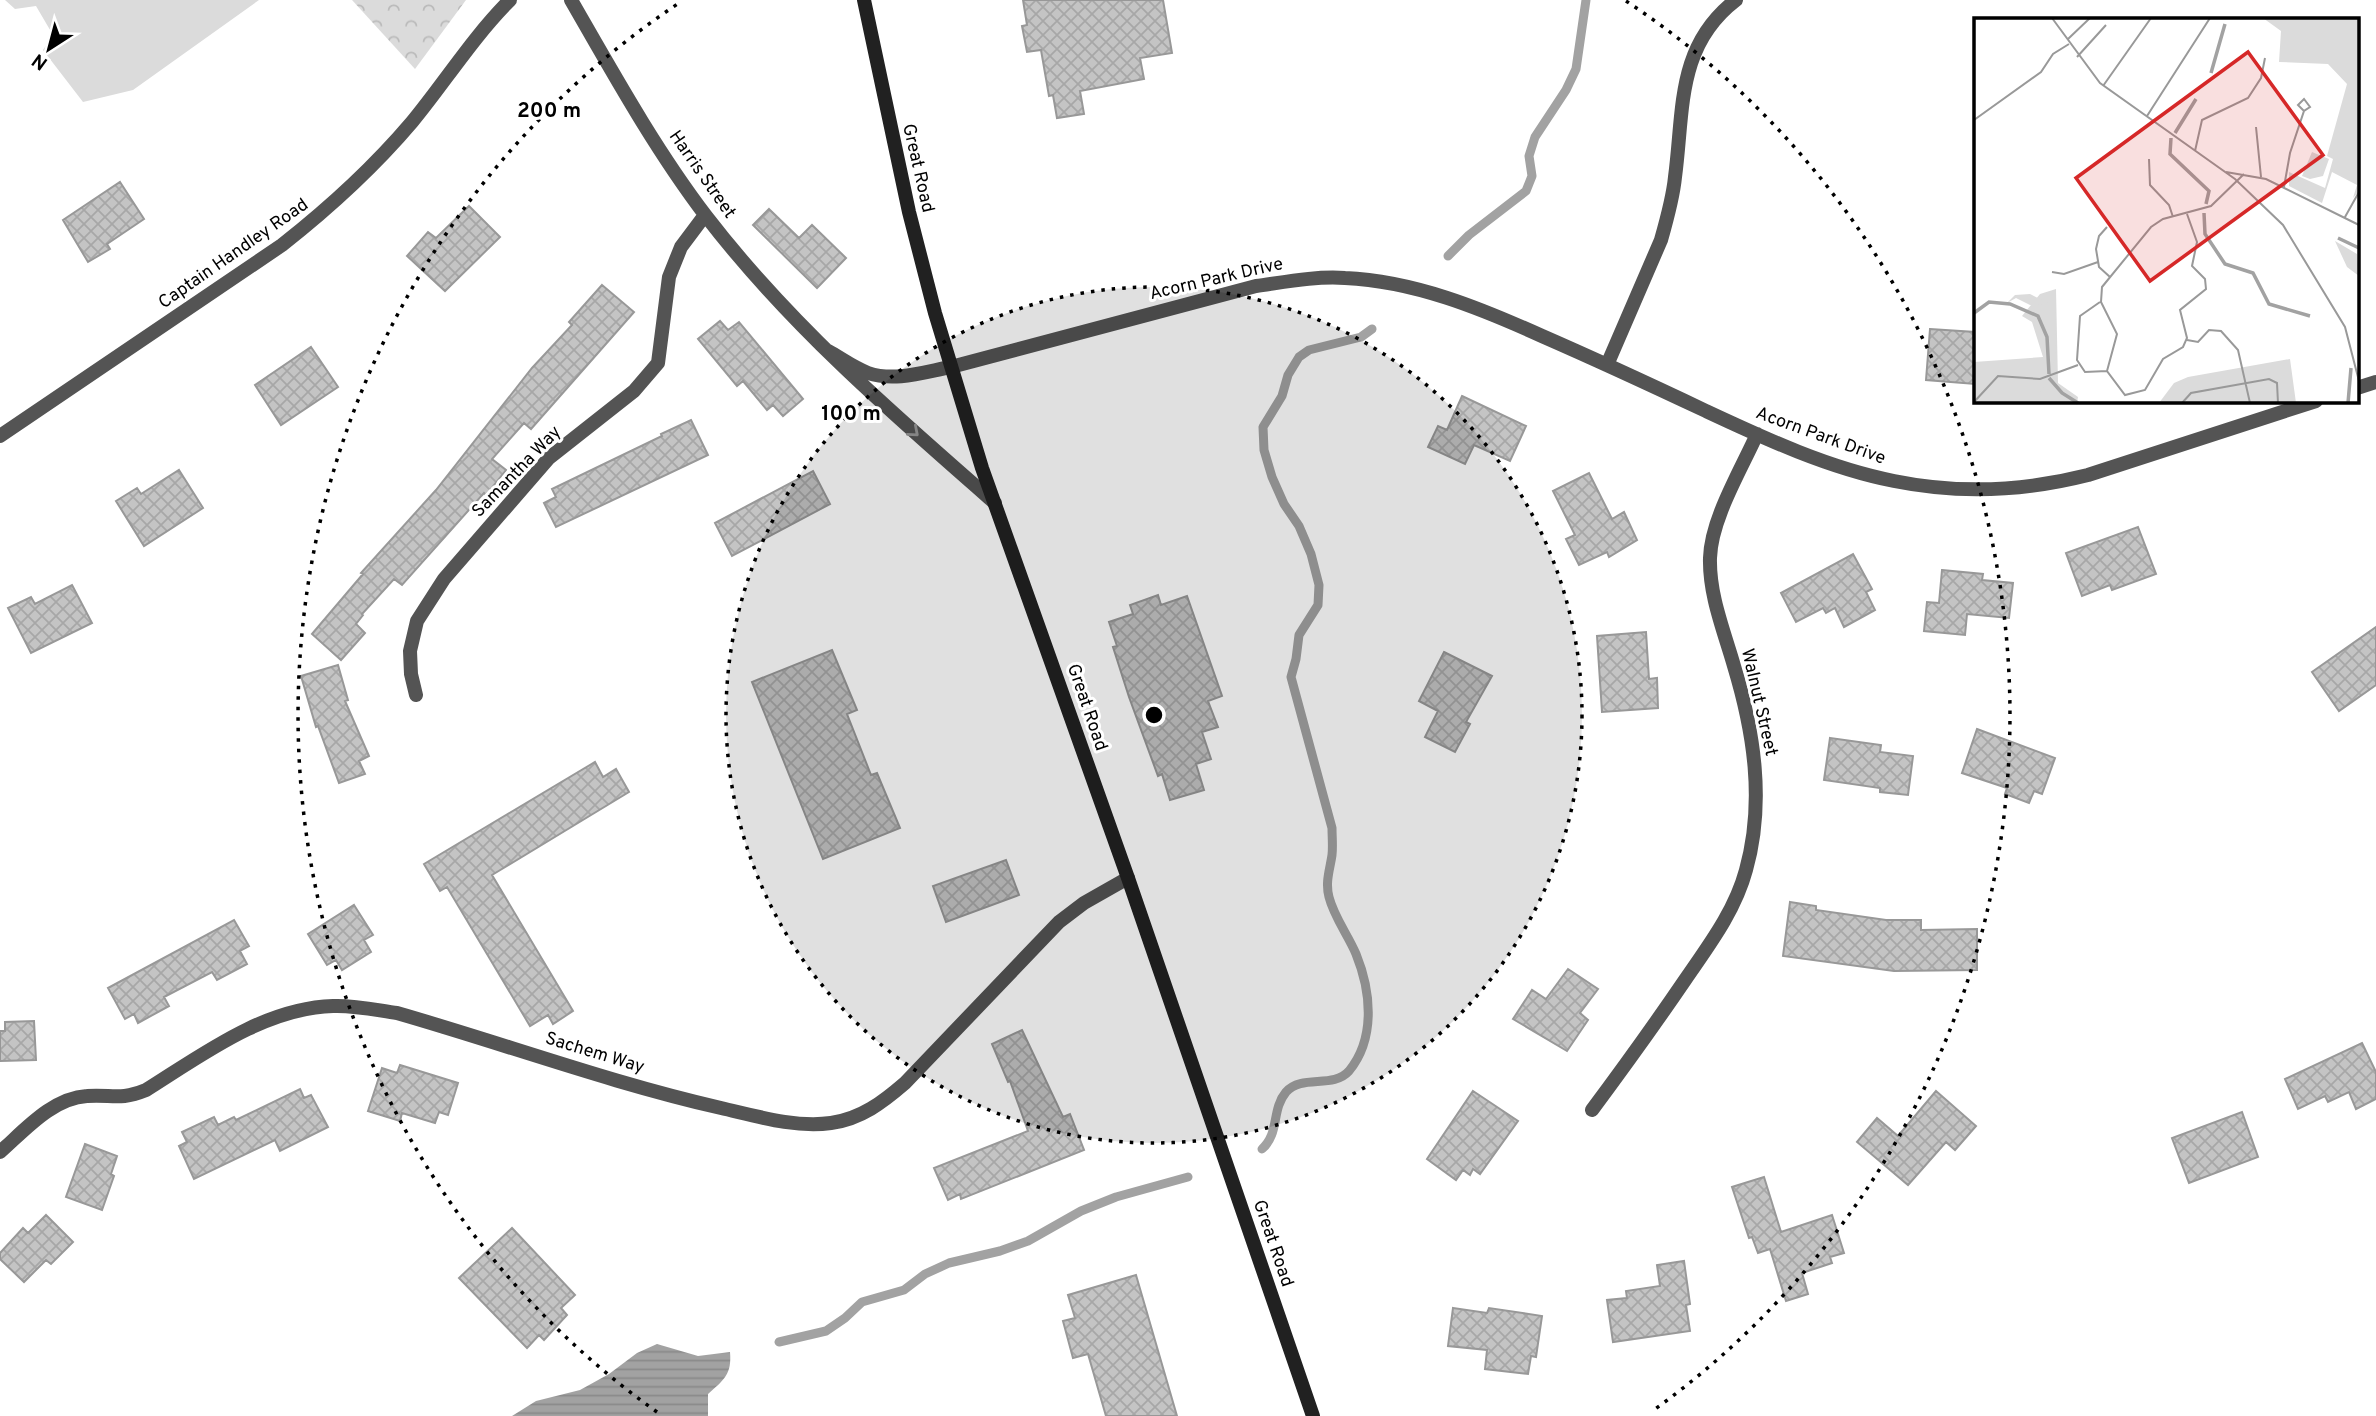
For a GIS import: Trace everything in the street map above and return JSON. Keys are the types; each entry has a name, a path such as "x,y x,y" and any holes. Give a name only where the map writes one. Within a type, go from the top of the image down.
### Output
{"main road":[{"name":"Great Road","path":"864,0 909,212 951,367 995,503 1128,878 1313,1416"}],"street":[{"name":"Captain Handley Road","path":"0,436 282,245 316,218 354,185 410,124 488,23 510,0"},
{"name":"Harris Street","path":"571,0 663,153 705,215 765,287 900,419 995,503"},
{"path":"1607,365 1661,240 1667,219 1675,178 1687,71 1697,46 1713,23 1736,0"},
{"name":"Samantha Way","path":"416,695 411,674 410,651 417,621 444,579 549,458 634,391 658,363 668,277 681,247 705,215"},
{"name":"Acorn Park Drive","path":"951,367 1256,286 1305,279 1344,278 1421,290 1499,316 1756,434 1851,470 1895,482 1956,489 2019,488 2055,484 2313,402"},
{"name":"Harris Street","path":"828,351 867,373 885,377 951,367"},
{"path":"2358,388 2376,382"},
{"name":"Walnut Street","path":"1592,1110 1639,1047 1726,919 1746,869 1752,840 1756,789 1755,758 1742,692 1716,604 1710,556 1714,532 1756,434"},
{"name":"Sachem Way","path":"0,1152 39,1117 71,1099 134,1095 242,1032 302,1010 332,1006 364,1007 397,1013 699,1103 772,1120 831,1124 859,1116 883,1102 905,1083 1059,922 1084,903 1128,878"}],"green space":[{"path":"5,0 259,0 133,90 83,102 43,50 53,35 36,6 15,9"},
{"path":"352,0 466,0 415,69"}],"shaded area":[{"path":"657,1344 698,1356 730,1352 730,1366 726,1376 708,1394 708,1416 512,1416 536,1401 580,1390 609,1374 637,1353"}],"building":[{"path":"1023,0 1163,0 1172,53 1140,58 1144,79 1080,91 1084,114 1057,118 1053,95 1049,96 1041,50 1027,52 1022,26 1027,25"},
{"path":"120,182 144,219 107,244 110,249 88,262 63,220"},
{"path":"469,206 500,237 445,291 407,256 428,232 436,238"},
{"path":"769,209 799,238 812,225 846,258 817,288 753,225"},
{"path":"602,285 634,312 531,429 524,423 492,459 506,470 402,585 394,579 362,614 356,624 365,633 341,660 312,634 363,574 361,573 436,490 532,368 572,325 569,322"},
{"path":"720,321 728,330 739,322 803,399 783,416 773,405 767,410 743,381 737,386 698,339"},
{"path":"1930,329 1974,332 1974,384 1926,380"},
{"path":"311,347 338,387 281,425 255,385"},
{"path":"1462,396 1526,426 1510,461 1474,445 1465,464 1428,447 1438,426 1447,430"},
{"path":"691,420 708,455 556,527 544,503 556,497 552,489"},
{"path":"179,470 203,508 144,546 116,501 137,488 141,494"},
{"path":"813,471 830,504 732,556 715,523"},
{"path":"1589,473 1612,519 1624,512 1637,540 1609,557 1607,552 1579,565 1566,539 1575,535 1553,491"},
{"path":"2138,527 2156,574 2112,590 2110,585 2082,596 2066,553"},
{"path":"1853,554 1872,589 1866,592 1875,610 1844,627 1835,608 1826,613 1823,608 1796,622 1781,593"},
{"path":"1942,570 1983,574 1982,580 2013,583 2009,618 1967,614 1965,635 1924,631 1927,602 1939,603"},
{"path":"72,585 92,623 31,653 8,608 31,597 35,604"},
{"path":"1158,595 1161,605 1187,596 1222,696 1208,701 1218,727 1202,732 1211,759 1196,764 1204,790 1170,800 1162,774 1158,776 1129,697 1113,647 1117,646 1109,622 1133,614 1130,605"},
{"path":"2376,627 2376,685 2339,711 2312,672"},
{"path":"1646,632 1649,679 1657,678 1658,708 1602,712 1597,636"},
{"path":"832,650 857,710 847,714 871,775 877,773 900,828 823,859 752,682"},
{"path":"1444,652 1492,676 1466,722 1470,724 1455,752 1425,737 1438,711 1419,701"},
{"path":"338,665 348,700 345,701 369,756 359,761 365,774 339,783 318,726 316,727 301,676"},
{"path":"1977,729 2055,758 2042,794 2034,791 2029,803 2005,794 2007,788 1962,773"},
{"path":"1830,738 1881,745 1880,752 1913,756 1908,795 1824,780"},
{"path":"595,762 603,777 616,769 629,792 492,875 573,1011 553,1024 548,1015 530,1026 447,887 440,891 424,864"},
{"path":"1006,860 1019,895 946,922 933,886"},
{"path":"1790,902 1816,906 1816,910 1886,920 1921,920 1921,930 1977,929 1977,970 1894,971 1783,956"},
{"path":"354,905 373,935 364,940 371,952 342,970 336,960 327,965 308,934"},
{"path":"234,920 249,946 240,951 247,964 217,980 212,972 164,997 169,1006 138,1023 134,1014 125,1019 108,988"},
{"path":"1568,969 1598,989 1580,1013 1588,1020 1567,1051 1513,1019 1532,990 1546,999"},
{"path":"34,1021 36,1060 0,1061 0,1031 5,1031 5,1022"},
{"path":"1022,1030 1063,1117 1070,1114 1084,1150 961,1199 960,1194 948,1200 934,1168 1028,1131 1010,1081 1008,1082 992,1044"},
{"path":"2362,1043 2376,1072 2376,1099 2356,1109 2349,1092 2328,1102 2325,1096 2298,1109 2285,1079"},
{"path":"400,1065 458,1083 448,1115 439,1112 435,1123 402,1113 400,1121 368,1111 382,1068 397,1073"},
{"path":"300,1089 304,1098 311,1095 328,1127 280,1151 275,1140 194,1179 179,1146 187,1142 182,1132 214,1117 218,1125 234,1117 236,1120"},
{"path":"1473,1091 1518,1121 1480,1174 1473,1169 1470,1175 1463,1170 1456,1180 1427,1159"},
{"path":"1936,1091 1976,1126 1955,1150 1946,1142 1908,1185 1857,1142 1877,1118 1898,1136"},
{"path":"2242,1112 2258,1157 2189,1183 2172,1138"},
{"path":"85,1144 117,1156 111,1174 114,1176 102,1210 66,1197"},
{"path":"1764,1177 1781,1232 1832,1215 1844,1253 1830,1257 1832,1263 1802,1273 1808,1294 1786,1301 1770,1249 1758,1253 1752,1237 1749,1238 1732,1187"},
{"path":"46,1215 73,1242 51,1264 46,1260 24,1282 0,1259 0,1253 23,1228 28,1233"},
{"path":"512,1228 575,1295 561,1308 567,1315 544,1340 539,1335 527,1348 459,1278"},
{"path":"1684,1261 1690,1304 1686,1305 1690,1331 1613,1342 1607,1300 1627,1298 1626,1291 1660,1286 1657,1265"},
{"path":"1136,1275 1177,1416 1106,1416 1088,1354 1073,1358 1063,1321 1075,1318 1068,1295"},
{"path":"1453,1308 1487,1313 1489,1308 1542,1316 1536,1357 1531,1356 1528,1374 1485,1369 1487,1350 1448,1346"}],"waterway":[{"path":"1448,256 1469,235 1526,191 1532,176 1529,156 1535,137 1566,90 1576,69 1586,0"},
{"path":"1262,1149 1274,1129 1278,1106 1286,1092 1300,1084 1335,1079 1349,1071 1364,1044 1368,1014 1361,968 1329,897 1332,828 1291,677 1299,635 1318,605 1319,585 1311,554 1299,526 1284,504 1272,477 1264,450 1263,427 1282,396 1288,375 1299,357 1309,350 1361,337 1372,329"},
{"path":"779,1342 826,1331 862,1302 904,1290 925,1274 949,1263 1000,1251 1028,1241 1081,1211 1116,1197 1188,1177"}]}
